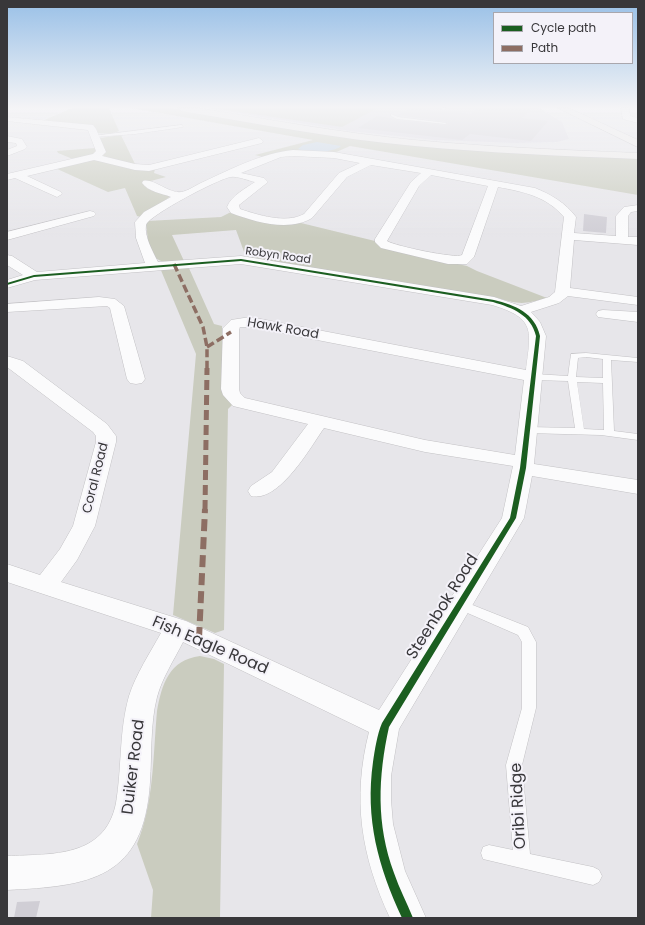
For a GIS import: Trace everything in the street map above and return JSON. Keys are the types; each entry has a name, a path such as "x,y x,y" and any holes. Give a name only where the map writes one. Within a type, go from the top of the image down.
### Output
{"street":[{"path":"12,176 93,157 101,151"},
{"path":"93,157 139,168 152,167 220,151"},
{"path":"534,151 638,156"},
{"path":"616,154 638,152"},
{"path":"153,266 143,243 141,222 162,206 181,196 276,156 285,154 329,155 531,190 544,195 569,216 563,287 560,296 554,300 519,310"},
{"path":"233,174 263,182 251,189 234,204 232,207 235,211 284,222 297,222 307,218 343,175 369,162"},
{"path":"429,172 417,180 381,239 381,242 385,245 448,260 465,260 468,257 494,184"},
{"path":"12,176 57,194"},
{"path":"147,183 154,188 181,196"},
{"path":"622,240 622,216 628,209 638,208"},
{"path":"7,236 90,214"},
{"path":"567,236 638,241"},
{"path":"7,259 34,276"},
{"name":"Robyn Road","path":"7,284 34,276 247,260 494,301 519,310"},
{"path":"563,287 638,292"},
{"path":"563,287 638,300"},
{"path":"7,308 99,301 114,303 117,306 136,379"},
{"name":"Steenbok Road","path":"408,918 389,875 380,845 375,817 375,768 385,726 510,524 514,512 528,430 538,331 533,322 519,310"},
{"path":"603,314 638,317"},
{"name":"Hawk Road","path":"534,377 250,322 240,322 232,325 230,389 235,399 246,404 425,446 638,487"},
{"name":"Coral Road","path":"7,361 17,365 100,428 106,436 106,442 84,526 69,554 45,586"},
{"path":"258,491 279,476 320,421"},
{"name":"Fish Eagle Road","path":"7,573 177,628 385,726"},
{"name":"Duiker Road","path":"7,873 71,868 82,865 104,854 120,837 125,829 131,811 141,712 145,691 177,628"}],"lane":[{"path":"580,432 572,379 574,356 580,355 638,360"},
{"path":"607,357 609,433"},
{"path":"534,377 607,381"},
{"path":"528,430 609,433 638,437"},
{"name":"Oribi Ridge","path":"460,605 522,631 529,642 529,708 514,765 522,860"},
{"name":"Oribi Ridge","path":"489,853 593,876"}],"shaded area":[{"path":"57,151 96,151 95,154 75,160 58,153"},
{"path":"105,151 129,151 136,166 103,156"},
{"path":"270,151 338,151 332,154 321,153 266,158 255,155"},
{"path":"380,151 549,151 638,158 638,195"},
{"path":"94,160 155,169 154,173 166,177 143,183 148,189 171,196 141,217 137,216 125,188 108,192 55,168"},
{"path":"231,212 290,224 301,223 375,241 378,245 384,248 467,266 547,298 533,302 517,303 498,298 246,257 236,230 172,235 184,261 163,262 155,258 148,241 147,221 221,217"},
{"path":"188,266 214,324 222,326 222,387 225,397 233,404 228,409 224,630 215,633 173,615 196,354 160,268"},
{"path":"200,656 214,659 224,664 220,918 151,918 153,890 137,844 143,828 150,796 157,711 161,692 174,668 189,658"}],"building":[{"path":"584,214 607,217 606,233 583,231"},
{"path":"40,901 36,918 14,918 17,902"}],"marked path":[{"path":"174,264 203,327 207,347 204,548 199,639"},
{"path":"207,347 231,332"}],"cycle path":[{"path":"7,284 34,276 241,260 494,301 522,312 533,322 538,336 523,468 513,518 385,726 379,751 375,800 381,848 397,895 408,918"}]}
